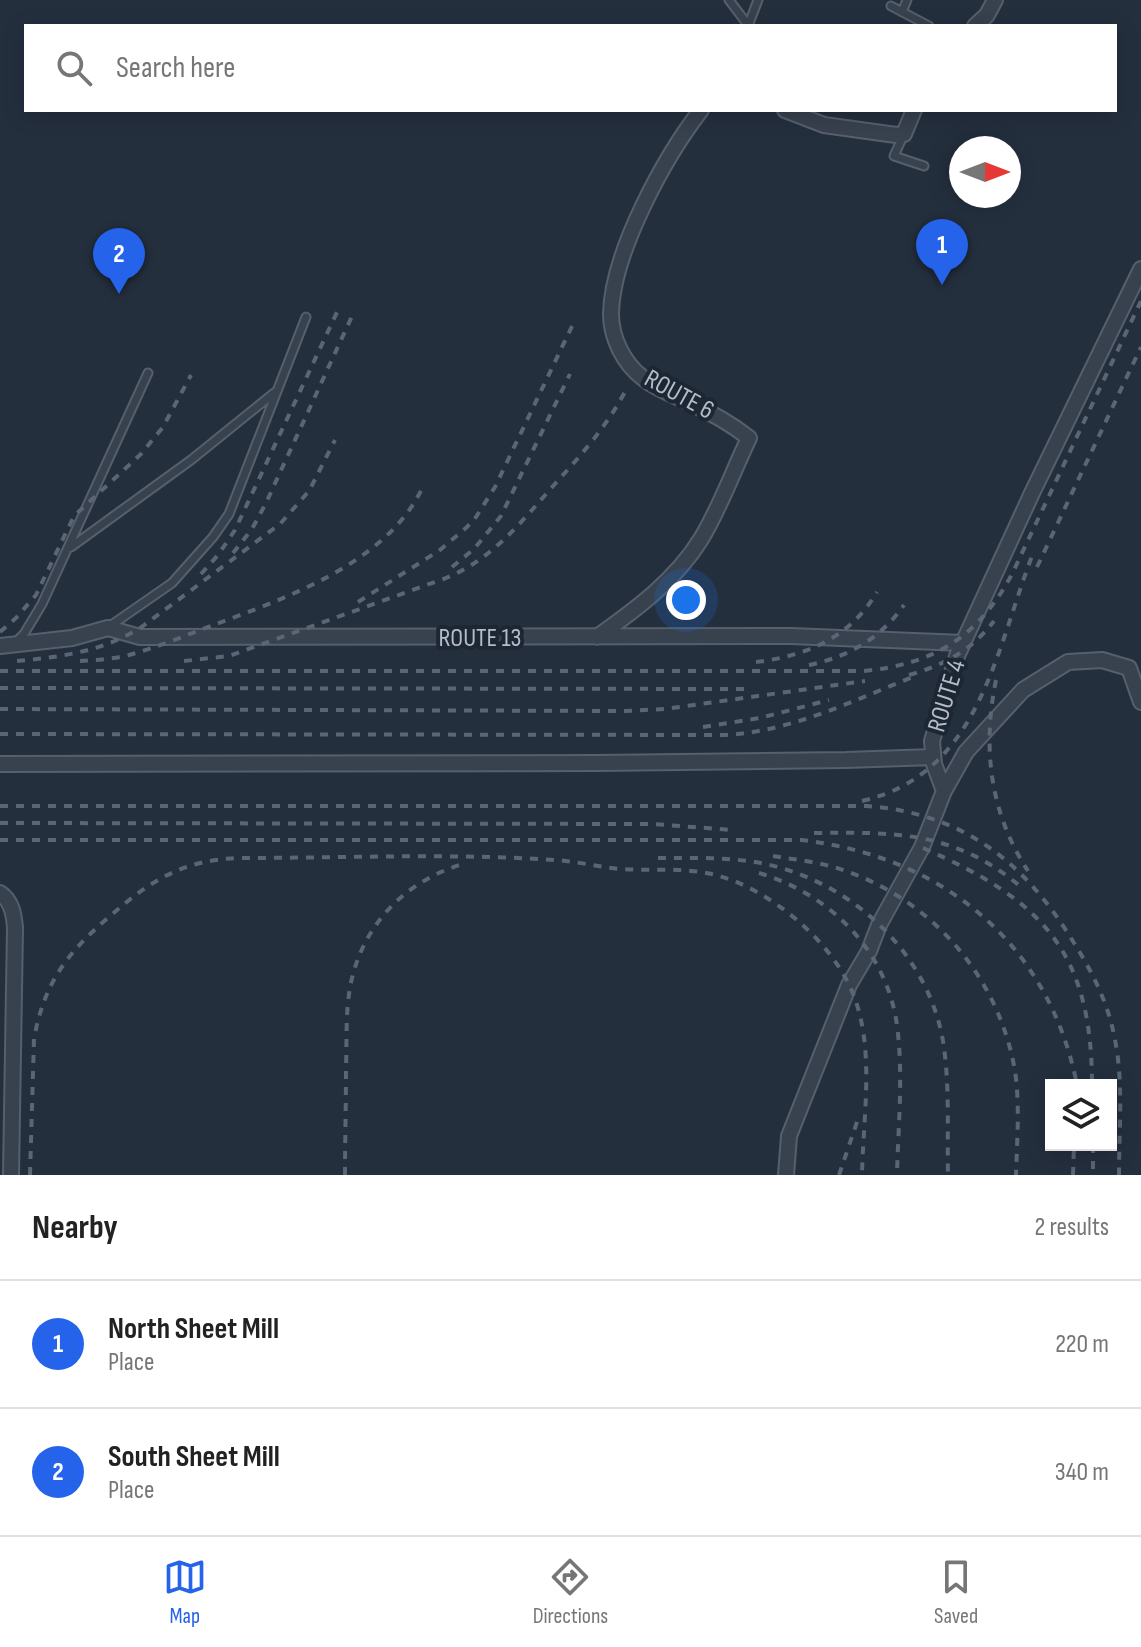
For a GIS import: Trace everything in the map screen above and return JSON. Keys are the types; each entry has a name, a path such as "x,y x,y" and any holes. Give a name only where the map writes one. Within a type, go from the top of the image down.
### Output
{"street":[{"path":"977,24 987,15 995,0"},
{"name":"ROUTE 6","path":"596,637 658,590 688,557 711,521 749,438 705,410 642,378 626,359 613,330 611,315 617,278 646,199 673,149 700,112"},
{"path":"790,112 824,125 881,134 904,134 913,112"},
{"name":"ROUTE 4","path":"944,791 933,757 932,741 963,643 1141,269"},
{"name":"ROUTE 13","path":"6,645 72,638 108,628 140,637 827,637 963,643"},
{"path":"786,1175 789,1136 849,985 922,847 944,791 966,752 1023,690 1068,662 1102,660 1129,668 1141,702"},
{"path":"0,764 598,763 933,757"},
{"path":"0,893 11,907 15,928 11,1175"}],"lane":[{"path":"729,0 747,24"},
{"path":"749,24 758,0"},
{"path":"902,12 907,0"},
{"path":"891,6 925,24"},
{"path":"904,134 894,156 924,166"},
{"path":"108,628 165,589 213,537 229,514 306,317"},
{"path":"6,645 24,634 38,612 148,373"},
{"path":"69,549 191,460 277,391"}],"railway":[{"path":"0,671 864,671 913,661 954,642 971,629 1001,593 1141,301"},
{"path":"201,574 235,530 339,308"},
{"path":"233,553 252,529 266,503 353,314"},
{"path":"358,602 440,550 476,517 495,487 575,320"},
{"path":"1037,567 1141,347"},
{"path":"452,567 474,549 501,516 570,374"},
{"path":"0,632 36,595 74,516 141,454 163,427 191,375"},
{"path":"184,661 229,656 446,578 478,561 518,526 575,462 604,426 628,386"},
{"path":"17,661 98,647 143,626 280,524 309,491 335,440"},
{"path":"80,661 129,655 151,648 275,602 335,573 388,535 409,511 424,484"},
{"path":"862,801 902,786 934,764 959,735 994,665 1034,551"},
{"path":"756,662 792,655 825,642 854,622 877,592"},
{"path":"809,665 837,657 862,645 885,628 904,605"},
{"path":"909,675 956,656 976,641 994,621"},
{"path":"0,734 726,735 800,721 918,675"},
{"path":"996,680 990,730 992,779 1005,826 1028,871"},
{"path":"0,709 625,711 665,709 865,681"},
{"path":"0,688 744,689"},
{"path":"703,727 760,718 829,700"},
{"path":"0,806 867,806 931,818 959,830 1009,863 1050,908 1090,971 1107,1009 1117,1052 1120,1087 1119,1175"},
{"path":"0,823 653,824 732,830"},
{"path":"814,833 898,835 948,845 972,855 1021,887"},
{"path":"0,840 802,840 853,850 901,865 944,888 982,916 1015,950 1042,989 1063,1034 1075,1079"},
{"path":"923,848 1000,888 1029,911 1052,936 1070,965 1082,999 1090,1038 1092,1079"},
{"path":"30,1175 34,1039 44,1001 60,970 81,943 139,892 169,874 219,860 436,856 554,860 620,869 680,870 716,875 756,892 795,918 841,970 859,1011 866,1057 862,1175"},
{"path":"773,856 828,865 878,885 934,923 958,948 978,975 1007,1037 1017,1097 1016,1175"},
{"path":"658,858 743,860 789,870 821,883 850,901 877,923 900,948 920,976 934,1008 943,1041 948,1175"},
{"path":"345,1175 347,1012 359,957 379,921 407,892 443,871 463,864"},
{"path":"759,873 811,896 834,913 854,932 884,979 898,1034 897,1175"},
{"path":"839,1175 858,1119"},
{"path":"1073,1175 1074,1151"},
{"path":"1093,1151 1093,1175"}],"place":[{"name":"North Sheet Mill","path":"942,285"},
{"name":"South Sheet Mill","path":"119,294"}]}
